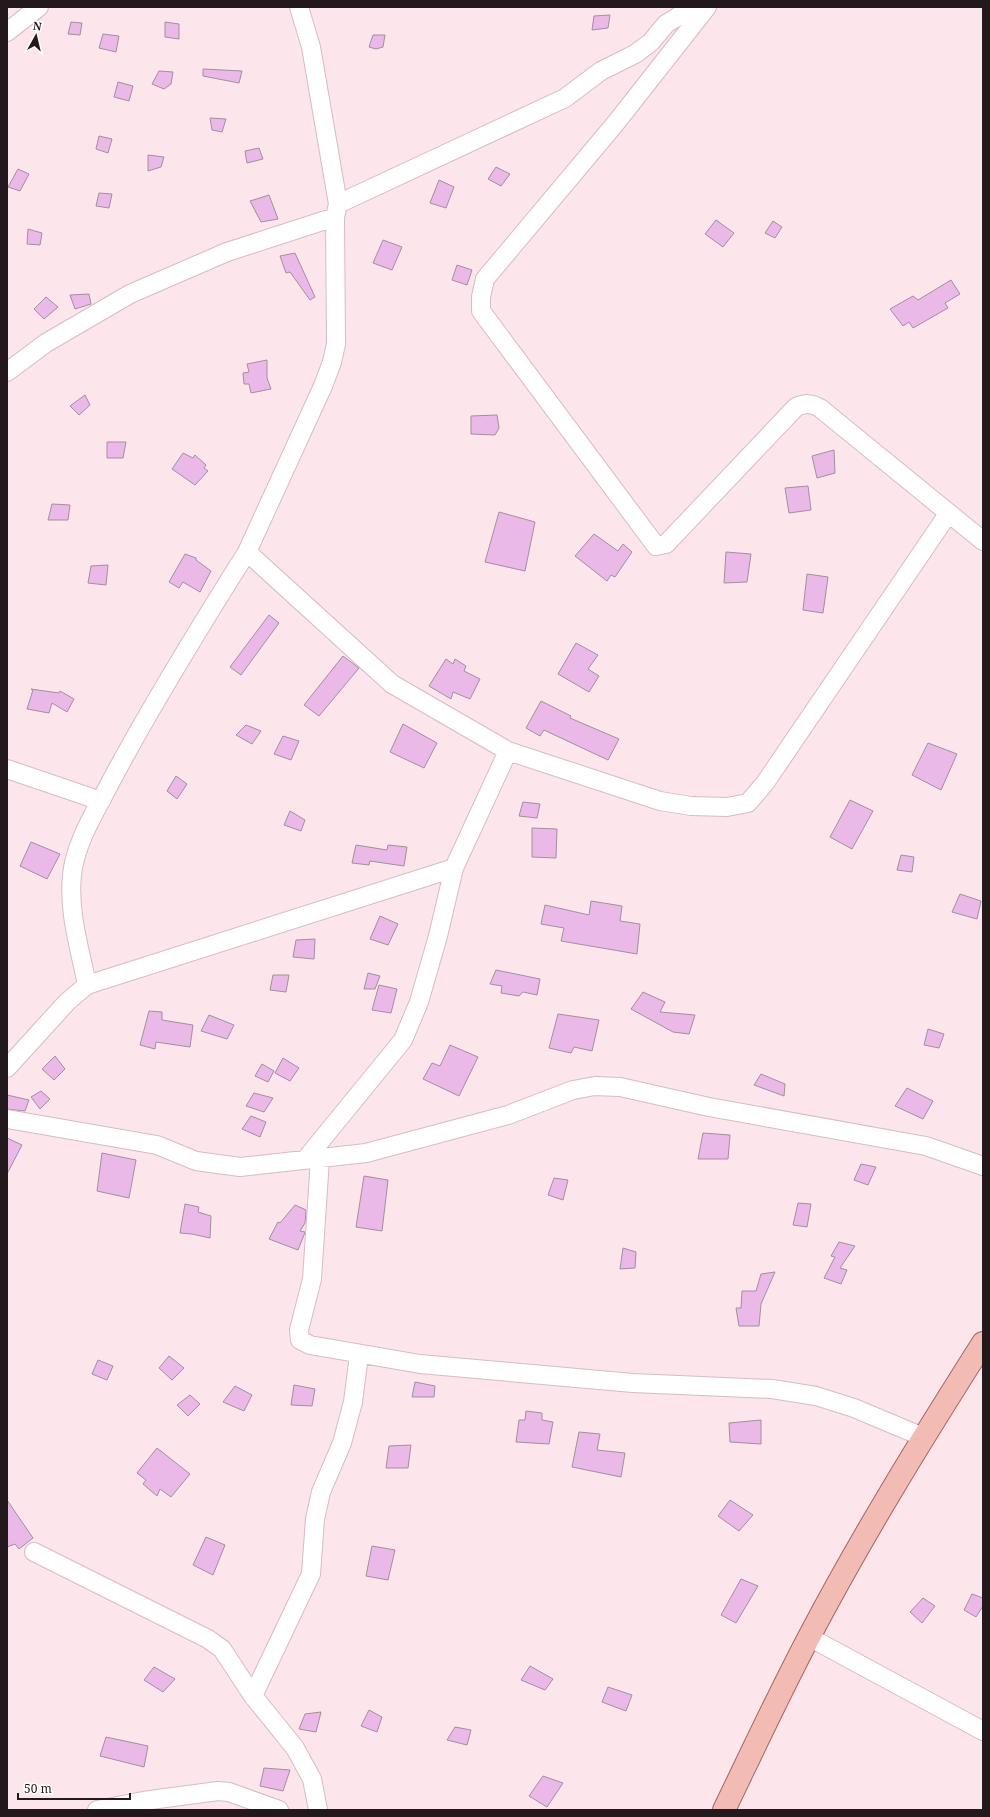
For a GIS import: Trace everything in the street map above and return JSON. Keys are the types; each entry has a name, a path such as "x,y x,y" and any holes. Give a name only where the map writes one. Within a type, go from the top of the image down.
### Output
{"main road":[{"path":"724,1810 809,1637 878,1513 923,1437 983,1343"}],"street":[{"path":"7,32 40,7"},
{"path":"87,985 71,903 72,874 80,844 137,733 169,678 247,552 323,386 332,362 336,344 337,211 311,48 299,7"},
{"path":"7,372 46,343 130,294 227,252 337,211 565,98 601,71 634,54 651,42 666,24 693,7"},
{"path":"707,7 615,124 485,279 481,297 481,311 656,546 666,544 796,407 804,404 812,404 820,408 948,514 983,541"},
{"path":"247,552 392,684 508,751 660,801 713,808 748,803 765,783 948,514"},
{"path":"508,751 454,868 438,936 419,1002 403,1040 313,1159 312,1279 299,1330 300,1340 310,1345 359,1355 420,1364 633,1383 772,1389 816,1396 854,1408 923,1437"},
{"path":"7,769 101,801"},
{"path":"7,1068 67,1002 87,985 454,868"},
{"path":"7,1119 157,1145 196,1160 240,1167 366,1153 508,1116 573,1090 595,1086 620,1087 709,1107 926,1146 983,1166"},
{"path":"253,1696 311,1574 315,1519 321,1492 342,1443 353,1402 359,1355"},
{"path":"34,1552 208,1639 222,1649 253,1696 295,1748 312,1779 318,1810"},
{"path":"809,1637 983,1731"},
{"path":"97,1810 143,1801 218,1791 229,1792 280,1810"}],"building":[{"path":"610,15 608,28 592,30 594,16"},
{"path":"71,22 82,23 80,35 68,34"},
{"path":"165,22 179,24 179,39 165,37"},
{"path":"103,34 119,36 116,52 99,48"},
{"path":"373,35 385,35 383,47 376,49 369,47"},
{"path":"203,69 242,71 239,83 203,76"},
{"path":"159,71 173,72 171,84 164,89 152,84"},
{"path":"118,82 133,86 129,101 114,97"},
{"path":"210,118 226,119 222,132 212,130"},
{"path":"99,136 112,139 108,153 96,149"},
{"path":"259,148 263,159 247,163 245,151"},
{"path":"148,155 164,157 161,167 148,171"},
{"path":"496,167 510,174 501,186 488,179"},
{"path":"18,169 29,174 20,191 8,187"},
{"path":"439,180 454,187 446,208 430,203"},
{"path":"99,193 112,194 109,208 96,206"},
{"path":"269,195 278,219 261,222 250,201"},
{"path":"716,220 734,233 723,247 705,234"},
{"path":"773,221 782,227 775,238 765,233"},
{"path":"28,229 42,233 40,245 27,244"},
{"path":"383,240 402,247 392,270 373,263"},
{"path":"295,253 315,297 310,300 290,272 286,273 280,256"},
{"path":"457,265 472,270 467,285 452,280"},
{"path":"951,280 960,294 945,303 948,308 913,328 909,322 903,326 890,309 913,296 918,300"},
{"path":"89,294 91,304 75,309 70,295"},
{"path":"46,297 58,307 44,319 34,309"},
{"path":"267,360 267,378 271,389 251,393 249,384 244,384 243,373 249,372 247,364"},
{"path":"85,395 90,405 79,415 70,406"},
{"path":"497,415 499,428 495,435 471,434 471,416"},
{"path":"107,442 126,442 123,458 107,458"},
{"path":"834,450 835,473 817,478 812,456"},
{"path":"183,453 193,458 195,455 206,465 204,468 208,471 195,485 172,469"},
{"path":"808,486 811,510 789,513 785,488"},
{"path":"52,504 70,505 68,520 48,520"},
{"path":"499,512 535,522 525,571 485,562"},
{"path":"594,534 618,551 623,544 632,552 615,577 611,575 607,581 575,556"},
{"path":"726,552 751,554 747,582 724,583"},
{"path":"185,554 196,558 196,560 211,571 200,592 183,582 179,588 169,582"},
{"path":"108,565 106,585 88,583 91,566"},
{"path":"807,574 828,577 823,613 803,610"},
{"path":"269,615 279,623 241,675 230,667"},
{"path":"576,643 598,655 588,669 599,676 589,692 558,674"},
{"path":"343,656 359,668 319,716 304,705"},
{"path":"446,659 453,664 455,659 466,666 464,671 480,679 470,699 453,692 451,699 429,686"},
{"path":"31,689 59,693 60,691 74,699 67,712 52,703 49,713 27,709 33,690"},
{"path":"541,701 571,716 570,718 619,739 608,760 544,730 540,736 526,728"},
{"path":"403,724 437,743 424,768 390,752"},
{"path":"246,725 261,731 252,744 236,735"},
{"path":"283,736 299,741 291,760 274,754"},
{"path":"928,743 957,754 941,790 912,775"},
{"path":"176,776 187,784 177,799 167,791"},
{"path":"850,800 873,811 852,849 830,837"},
{"path":"523,802 540,804 537,818 519,816"},
{"path":"290,811 305,820 301,831 284,825"},
{"path":"532,828 557,829 556,858 532,857"},
{"path":"31,842 60,854 47,879 20,866"},
{"path":"356,845 387,850 388,845 407,847 404,866 370,861 369,865 352,863"},
{"path":"901,855 914,857 912,872 897,870"},
{"path":"960,894 981,901 977,919 952,912"},
{"path":"591,901 622,906 620,921 640,924 637,954 561,941 564,928 541,924 545,905 589,915"},
{"path":"380,916 398,924 388,945 370,939"},
{"path":"315,939 314,959 293,957 296,940"},
{"path":"496,970 540,979 537,995 523,992 519,996 501,993 502,986 490,984"},
{"path":"368,973 380,976 375,989 364,989"},
{"path":"273,975 289,975 286,992 270,990"},
{"path":"379,985 397,989 391,1013 372,1010"},
{"path":"643,992 665,1002 660,1012 695,1015 689,1034 673,1032 631,1009"},
{"path":"149,1011 162,1012 162,1020 193,1025 190,1047 156,1042 155,1049 140,1045"},
{"path":"558,1014 599,1020 592,1051 574,1047 571,1053 549,1048"},
{"path":"209,1015 234,1025 227,1039 201,1031"},
{"path":"928,1029 944,1034 939,1048 924,1045"},
{"path":"450,1045 478,1057 459,1096 423,1079 432,1063 440,1066"},
{"path":"55,1056 65,1069 54,1080 42,1069"},
{"path":"283,1058 299,1068 290,1081 275,1073"},
{"path":"262,1064 274,1071 268,1082 255,1076"},
{"path":"761,1074 785,1084 784,1096 754,1085"},
{"path":"907,1088 933,1101 923,1119 895,1106"},
{"path":"41,1091 50,1099 40,1109 31,1097"},
{"path":"254,1093 273,1098 264,1112 246,1106"},
{"path":"7,1095 29,1100 25,1111 7,1109"},
{"path":"251,1116 266,1122 260,1137 242,1129"},
{"path":"703,1133 730,1135 728,1159 698,1159"},
{"path":"7,1138 22,1145 7,1174"},
{"path":"102,1153 136,1160 129,1198 97,1191"},
{"path":"861,1164 876,1167 868,1185 854,1180"},
{"path":"364,1176 388,1180 382,1231 356,1227"},
{"path":"554,1178 568,1180 563,1200 548,1195"},
{"path":"798,1203 811,1204 807,1227 793,1225"},
{"path":"185,1204 199,1207 198,1212 211,1216 210,1238 180,1233"},
{"path":"295,1205 306,1210 305,1223 300,1231 305,1232 298,1250 269,1239 278,1222 280,1223"},
{"path":"839,1242 855,1246 840,1268 847,1270 841,1284 824,1278 835,1257 831,1256"},
{"path":"623,1248 636,1252 635,1268 620,1269"},
{"path":"775,1272 761,1304 759,1326 739,1326 736,1308 741,1308 742,1291 756,1291 761,1274"},
{"path":"169,1356 184,1368 172,1380 159,1368"},
{"path":"98,1360 113,1366 107,1380 92,1374"},
{"path":"415,1382 435,1386 434,1397 412,1397"},
{"path":"294,1385 315,1389 312,1406 291,1405"},
{"path":"235,1386 252,1395 244,1411 223,1402"},
{"path":"190,1395 200,1404 188,1416 177,1405"},
{"path":"526,1411 542,1413 542,1420 553,1422 549,1444 516,1442 519,1420 525,1420"},
{"path":"761,1420 761,1444 730,1442 729,1423"},
{"path":"579,1432 600,1434 597,1450 625,1453 621,1477 572,1467"},
{"path":"411,1445 408,1468 386,1468 389,1446"},
{"path":"157,1448 190,1474 171,1497 160,1489 157,1496 143,1484 146,1480 137,1473"},
{"path":"7,1500 33,1538 19,1549 15,1544 7,1547"},
{"path":"730,1500 753,1515 739,1531 718,1516"},
{"path":"206,1537 225,1545 213,1575 193,1565"},
{"path":"372,1546 395,1550 388,1580 366,1576"},
{"path":"741,1579 758,1586 736,1623 721,1615"},
{"path":"972,1594 983,1598 983,1606 976,1617 964,1610"},
{"path":"923,1598 935,1606 922,1623 910,1612"},
{"path":"530,1666 553,1679 545,1690 521,1680"},
{"path":"154,1667 175,1679 163,1692 144,1680"},
{"path":"608,1687 632,1695 626,1711 602,1702"},
{"path":"369,1710 382,1717 377,1732 361,1726"},
{"path":"321,1712 316,1732 299,1729 305,1714"},
{"path":"455,1727 471,1730 467,1745 447,1740"},
{"path":"106,1737 148,1746 144,1767 100,1756"},
{"path":"264,1768 290,1770 283,1791 260,1786"},
{"path":"543,1776 563,1783 547,1807 529,1796"}]}
